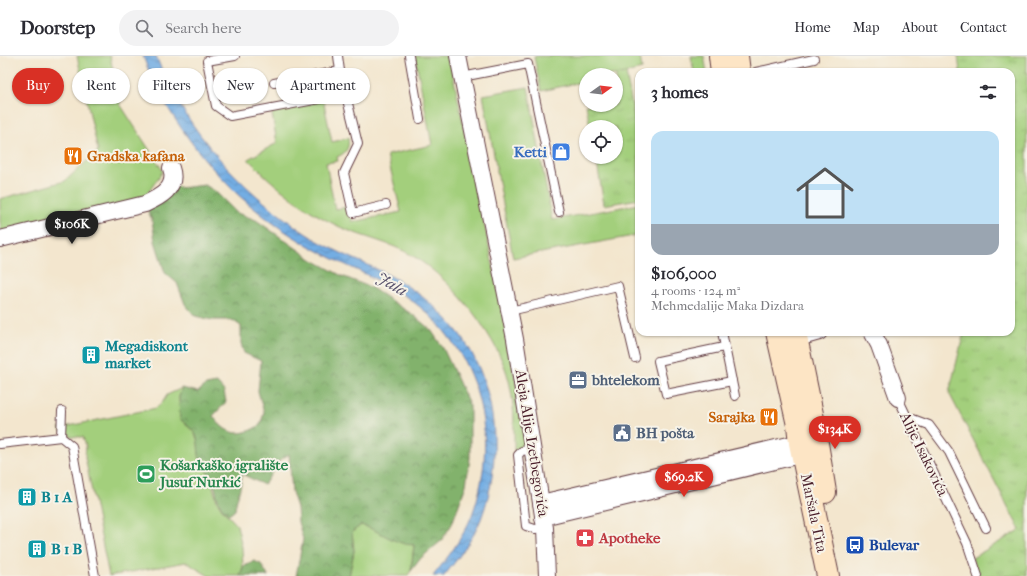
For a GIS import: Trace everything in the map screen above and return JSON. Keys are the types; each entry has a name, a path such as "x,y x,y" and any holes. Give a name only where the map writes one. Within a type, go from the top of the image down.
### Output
{"main road":[{"path":"720,56 722,68"},
{"path":"737,56 738,68"},
{"name":"Maršala Tita","path":"787,336 809,447 828,576"},
{"name":"Maršala Tita","path":"809,447 842,576"}],"street":[{"name":"Aleja Alije Izetbegovića","path":"458,56 510,311 543,516 547,576"},
{"path":"0,239 145,204 160,196 170,188 173,180 171,168"},
{"path":"0,248 137,216"},
{"name":"Alije Isakovića","path":"874,336 879,344 898,398"},
{"path":"543,516 809,447"}],"lane":[{"path":"235,56 207,62 216,106 230,116 293,104"},
{"path":"338,56 340,68"},
{"path":"409,56 420,119"},
{"path":"774,68 814,59"},
{"path":"462,77 528,64 559,212"},
{"path":"348,104 358,144 344,173 353,213 386,205"},
{"path":"510,311 618,286 635,358"},
{"path":"723,336 735,396"},
{"path":"724,346 658,361 666,394 732,381"},
{"name":"Alije Isakovića","path":"898,398 905,416 967,543 978,576"},
{"path":"61,436 62,411"},
{"path":"905,416 928,425 945,447 986,528"},
{"path":"0,444 61,436 72,446 95,576"},
{"path":"533,449 522,451 518,455 526,526 535,529 543,516"}],"green space":[{"path":"77,56 110,56 112,68 80,68"},
{"path":"415,56 449,56 507,332 527,448 514,450 512,395 503,363 496,348 477,318 453,289 427,265 404,251 340,227 314,213 279,188 248,159 277,143 271,108 294,104 324,104 332,142 348,138 347,150 337,157 338,161 326,163 335,209 347,207 353,222 401,212 387,155 432,145"},
{"path":"640,56 642,68 635,68 635,71 623,73 623,68 579,68 579,83 541,91 534,57"},
{"path":"691,56 704,56 706,68 693,68"},
{"path":"958,56 1027,56 1027,576 978,576 972,558 1020,530 949,393 963,336 1015,336 1015,68 960,68"},
{"path":"626,73 635,121 635,200 604,205 597,164 623,164 623,120 589,120 587,112 623,112 623,74"},
{"path":"528,87 552,220 635,205 635,236 513,258 483,95"},
{"path":"88,104 120,104 163,171 141,203 3,236 0,222 0,199 65,181 98,151"},
{"path":"172,183 180,188 205,185 215,191 237,213 256,220 313,260 342,276 372,288 413,315 431,330 443,348 470,406 470,458 466,485 452,524 441,541 421,558 411,571 414,545 400,543 361,525 352,532 354,551 349,576 296,576 303,539 298,522 297,508 292,492 289,454 279,461 264,485 242,474 235,510 229,515 221,506 218,501 210,474 201,463 196,435 180,419 179,397 182,388 198,392 206,385 217,383 224,391 226,402 213,416 228,431 240,433 253,429 260,425 264,413 258,391 261,361 244,353 241,344 241,326 232,320 212,320 195,316 185,304 177,283 165,273 155,241 152,220 145,204"},
{"path":"182,388 179,397 180,419 194,432 198,441 199,457 210,476 217,501 222,509 237,525 242,547 243,567 240,576 209,576 186,562 109,576 85,457 86,446 83,437 73,437 67,435 59,428 156,408 162,403 167,395"},
{"path":"361,525 373,528 388,537 414,545 411,571 407,576 349,576 354,551 352,532"},
{"path":"254,561 261,564 268,576 240,576 243,567"}],"water":[{"path":"143,56 156,56 161,68 148,68"},
{"name":"Jala","path":"166,104 180,104 193,125 226,166 244,185 289,222 325,245 389,275 415,291 438,310 464,340 484,381 494,427 494,451 488,497 478,527 465,549 444,576 433,576 460,539 472,515 481,484 484,452 483,420 476,390 464,361 447,335 426,312 399,292 297,239 280,228 239,196 205,160"}],"place":[{"name":"Ketti","path":"561,152"},
{"name":"Gradska kafana","path":"73,156"},
{"name":"Megadiskont market","path":"91,355"},
{"name":"bhtelekom","path":"578,380"},
{"name":"Sarajka","path":"769,417"},
{"name":"BH pošta","path":"622,433"},
{"name":"Košarkaško igralište Jusuf Nurkić","path":"146,474"},
{"name":"B 1 A","path":"27,497"},
{"name":"Apotheke","path":"585,538"},
{"name":"Bulevar","path":"855,545"},
{"name":"B 1 B","path":"37,549"}]}
